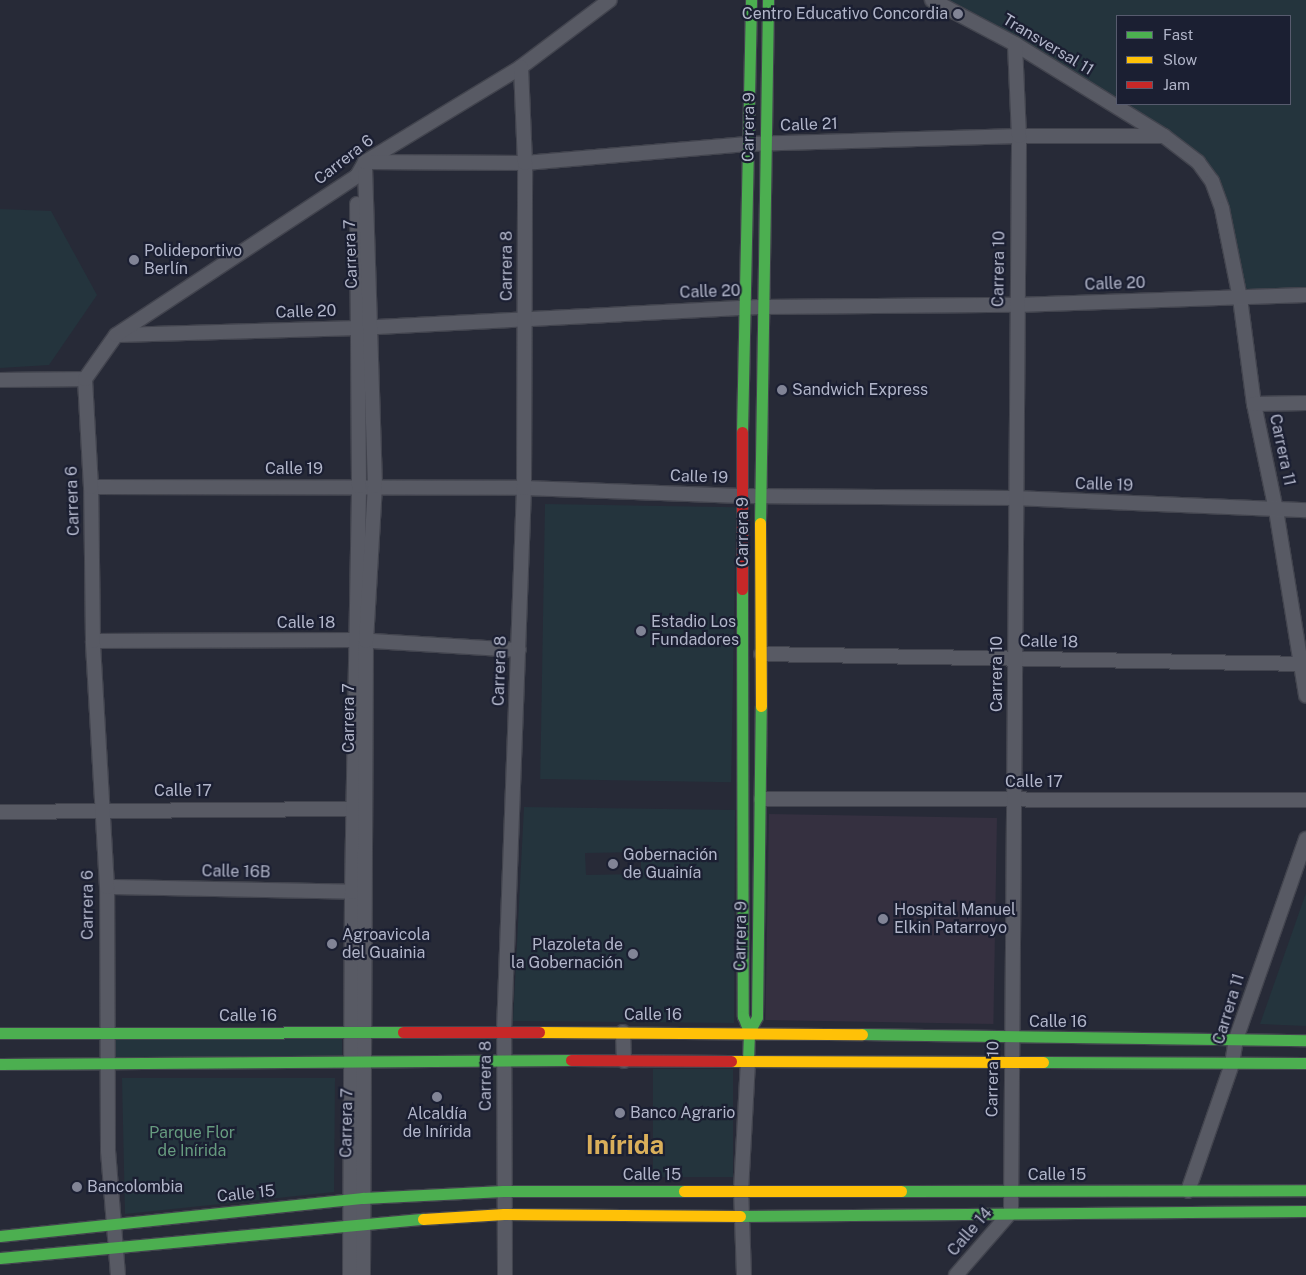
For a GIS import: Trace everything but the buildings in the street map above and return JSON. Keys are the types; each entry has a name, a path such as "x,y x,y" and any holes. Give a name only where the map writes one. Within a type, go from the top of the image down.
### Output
{"street":[{"name":"Carrera 6","path":"118,1275 114,1245 106,1064 107,887 93,641 91,487 84,379 116,335 357,176 365,162 521,67 610,0"},
{"name":"Carrera 9","path":"744,1275 741,1191 749,1032 743,1016 743,308 751,0"},
{"name":"Carrera 9","path":"749,1032 757,1017 761,799 760,495 768,0"},
{"name":"Transversal 11","path":"932,0 1015,44 1164,136 1198,162 1212,181 1222,209 1240,298"},
{"name":"Carrera 10","path":"1011,1212 1011,1064 1016,800 1014,659 1019,136 1015,44"},
{"name":"Carrera 8","path":"505,1275 503,1060 524,488 525,163 521,67"},
{"name":"Calle 21","path":"365,162 525,163 747,144 1019,136 1164,136"},
{"name":"Carrera 7","path":"350,1275 356,1223 359,1064 360,486 364,327 365,162"},
{"name":"Carrera 7","path":"357,176 364,327 375,486 361,640"},
{"name":"Calle 20","path":"116,335 364,327 524,317 763,307 1016,305 1306,295"},
{"name":"Carrera 11","path":"1240,298 1254,404 1276,510 1304,664 1306,696"},
{"path":"0,380 84,379"},
{"path":"1254,404 1306,403"},
{"name":"Calle 19","path":"91,487 375,486 524,488 742,496 1015,498 1306,510"},
{"name":"Calle 18","path":"93,641 361,640 518,650"},
{"name":"Calle 18","path":"761,654 1304,664"},
{"name":"Calle 17","path":"761,799 1306,800"},
{"name":"Calle 17","path":"0,812 102,809 360,809"},
{"name":"Carrera 11","path":"1188,1191 1232,1064 1236,1039 1306,839"},
{"name":"Calle 16B","path":"107,887 358,892"},
{"path":"623,1032 624,1061"},
{"name":"Calle 16","path":"0,1033 749,1032 1012,1038 1306,1040"},
{"path":"0,1064 359,1064 503,1060 1306,1064"},
{"name":"Calle 15","path":"0,1236 357,1199 503,1191 1306,1190"},
{"path":"0,1258 114,1245 356,1223 504,1214 741,1216 1011,1212 1306,1211"},
{"name":"Calle 14","path":"956,1275 1011,1212"},
{"name":"Carrera 7","path":"356,1223 364,1275"}],"shaded area":[{"name":"Hospital Manuel Elkin Patarroyo","path":"769,814 997,818 993,1024 765,1020"}],"green space":[{"path":"928,0 1306,0 1306,295 1240,298 1228,208 1205,160"},
{"path":"0,209 51,211 97,295 49,365 0,368"},
{"name":"Estadio Los Fundadores","path":"545,504 736,507 731,782 540,779"},
{"path":"524,807 735,810 734,1023 513,1021","holes":["641,852 641,874 586,875 585,853"]},
{"path":"1306,893 1306,1026 1260,1024"},
{"path":"107,1035 342,1035 342,1061 107,1061"},
{"path":"653,1069 733,1069 733,1177 653,1177"},
{"name":"Parque Flor de Inírida","path":"122,1078 335,1078 334,1192 125,1214"}],"traffic: fast":[{"path":"742,432 751,0"},
{"path":"760,523 768,0"},
{"path":"742,589 743,1016 749,1032"},
{"path":"748,1061 749,1032 757,1017 761,706"},
{"path":"0,1033 403,1032"},
{"path":"862,1034 1306,1040"},
{"path":"0,1064 571,1060"},
{"path":"1043,1062 1306,1063"},
{"path":"901,1191 1306,1190"},
{"path":"0,1236 363,1198 503,1191 684,1191"},
{"path":"740,1216 1306,1211"},
{"path":"0,1258 423,1219"}],"traffic: slow":[{"path":"760,523 761,706"},
{"path":"539,1032 862,1034"},
{"path":"731,1061 1043,1062"},
{"path":"684,1191 901,1191"},
{"path":"423,1219 504,1214 740,1216"}],"traffic: jam":[{"path":"742,432 742,589"},
{"path":"403,1032 539,1032"},
{"path":"571,1060 731,1061"}],"place":[{"name":"Centro Educativo Concordia","path":"958,14"},
{"name":"Polideportivo Berlín","path":"134,260"},
{"name":"Sandwich Express","path":"782,390"},
{"name":"Estadio Los Fundadores","path":"641,631"},
{"name":"Gobernación de Guainía","path":"613,864"},
{"name":"Hospital Manuel Elkin Patarroyo","path":"883,919"},
{"name":"Agroavicola del Guainia","path":"332,944"},
{"name":"Plazoleta de la Gobernación","path":"633,954"},
{"name":"Alcaldía de Inírida","path":"437,1097"},
{"name":"Banco Agrario","path":"620,1113"},
{"name":"Bancolombia","path":"77,1187"}],"district":[{"name":"Inírida","path":"625,1145"}]}
